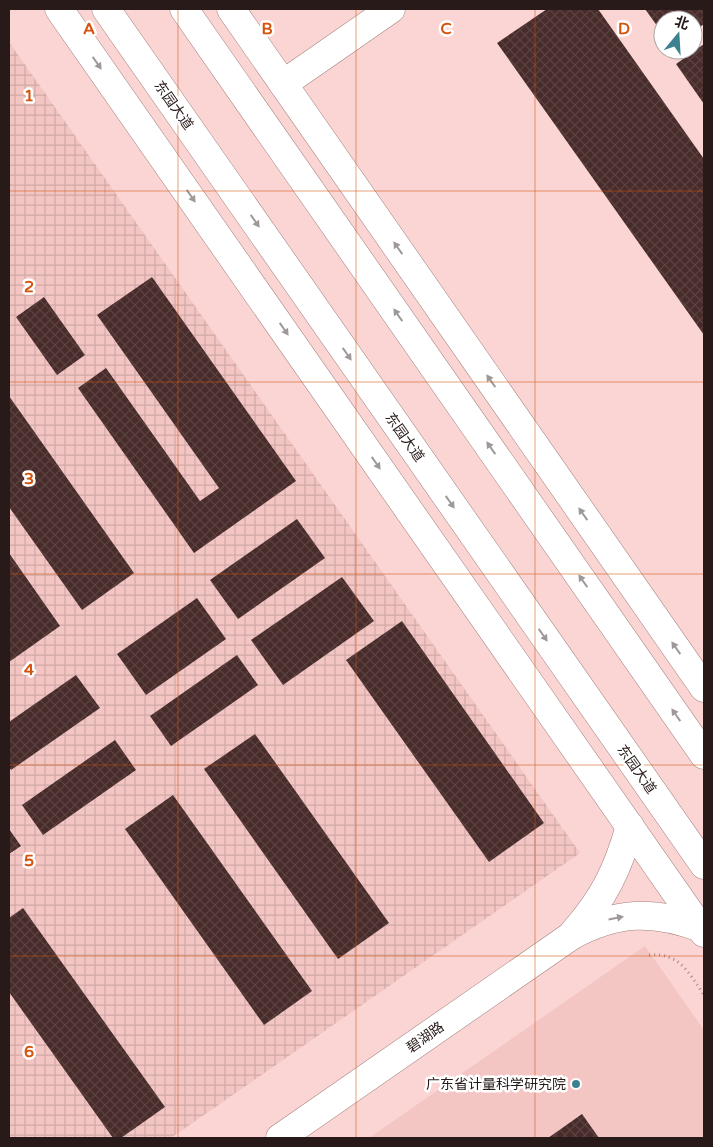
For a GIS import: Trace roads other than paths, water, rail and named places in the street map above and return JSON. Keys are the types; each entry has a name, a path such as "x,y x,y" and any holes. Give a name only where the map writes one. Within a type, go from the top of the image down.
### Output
{"main road":[{"path":"59,9 703,930"},
{"name":"东园大道","path":"106,9 704,865"},
{"path":"184,9 704,754"},
{"path":"230,9 704,688"},
{"path":"283,84 392,9"},
{"path":"338,407 430,472"},
{"path":"571,936 589,915 604,892 617,867 630,826"},
{"path":"571,936 603,921 641,915 662,916 682,921 703,930"},
{"name":"碧湖路","path":"280,1138 571,936"}],"place":[{"name":"广东省计量科学研究院","path":"576,1084"}]}
